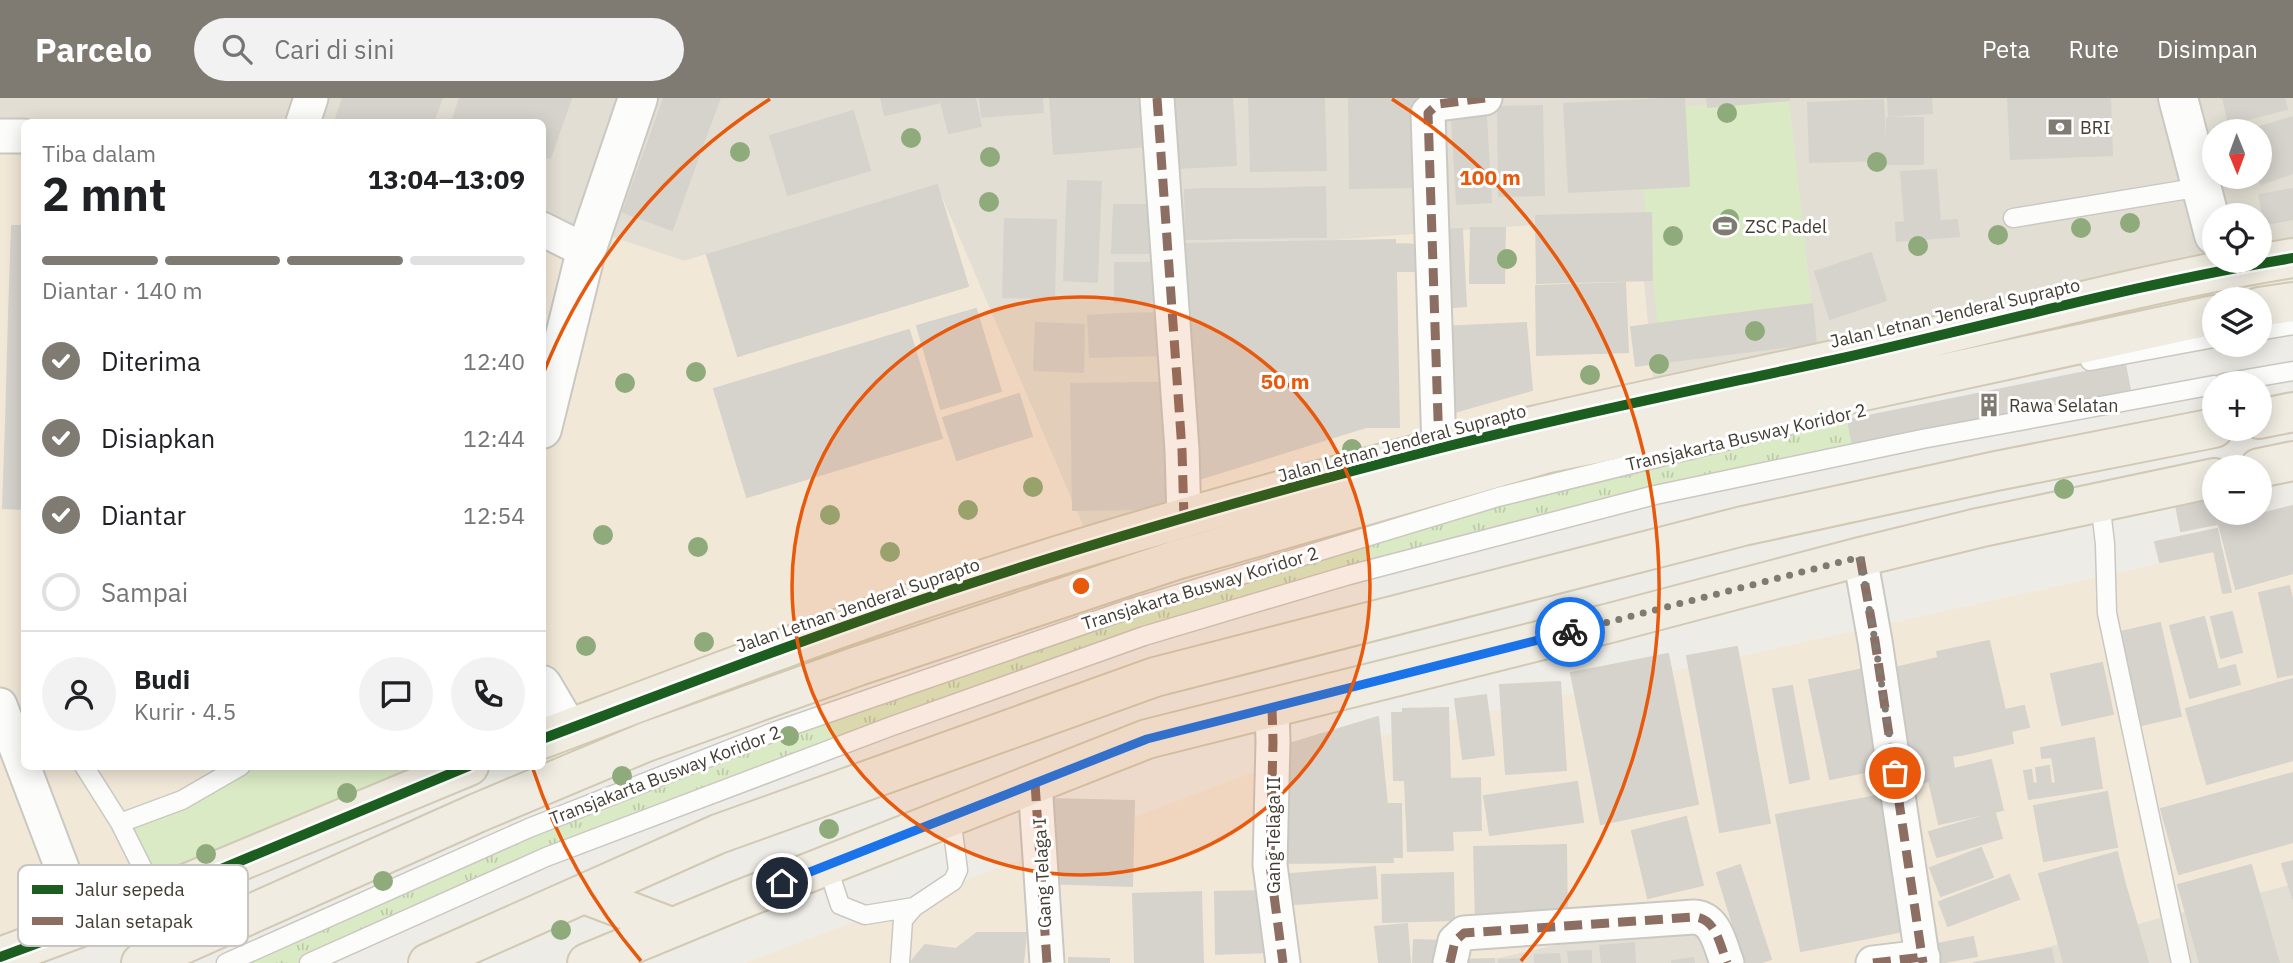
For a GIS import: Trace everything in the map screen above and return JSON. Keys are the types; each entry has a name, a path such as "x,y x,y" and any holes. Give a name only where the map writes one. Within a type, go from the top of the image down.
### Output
{"main road":[{"name":"Jalan Letnan Jenderal Suprapto","path":"2272,257 2293,258"},
{"name":"Jalan Letnan Jenderal Suprapto","path":"248,915 521,794 646,742 858,666 1176,560 1548,453 1849,375 2124,290 2202,261"},
{"path":"2272,305 2293,302"},
{"name":"Jalan Letnan Jenderal Suprapto","path":"555,734 972,583 1184,519 1438,448 1849,375 2202,317"},
{"path":"2272,416 2293,412"},
{"path":"428,963 718,834 1155,677 1743,526 1996,471 2202,430"},
{"path":"1978,528 1996,471"},
{"path":"587,963 1147,739 1978,528 2202,480"},
{"path":"809,640 858,666"},
{"path":"225,865 411,784 457,770"},
{"path":"584,894 671,928"},
{"path":"0,957 30,946"},
{"name":"Jalan Letnan Jenderal Suprapto","path":"141,963 179,946"}],"street":[{"path":"304,119 311,98"},
{"path":"546,413 586,251 638,98"},
{"path":"1157,98 1182,450 1184,519"},
{"path":"1438,448 1428,113 1438,104 1485,98"},
{"path":"2178,98 2205,203"},
{"path":"0,136 21,136"},
{"path":"546,231 586,251"},
{"path":"1860,557 1923,960 1874,963"},
{"path":"546,700 555,734"},
{"path":"0,705 21,760"},
{"name":"Gang Telaga II","path":"1272,706 1271,875 1283,963"},
{"path":"25,770 62,865"},
{"name":"Gang Telaga I","path":"1035,783 1047,963"},
{"path":"1450,963 1455,941 1464,933 1703,917 1711,923 1727,963"}],"lane":[{"path":"2013,218 2201,187"},
{"path":"2272,329 2293,325"},
{"path":"2071,364 2202,340"},
{"path":"2272,374 2293,370"},
{"name":"Transjakarta Busway Koridor 2","path":"310,963 545,857 892,726 1143,636 1349,575 1655,495 1922,439 2202,387"},
{"name":"Transjakarta Busway Koridor 2","path":"226,963 529,828 776,731 1132,608 1498,497 1911,398"},
{"path":"2100,501 2105,544 2107,613 2181,963"},
{"path":"87,770 120,823 141,865"},
{"path":"120,823 182,800 234,770"},
{"path":"900,963 903,920 914,907 953,881 958,870 951,817"},
{"path":"827,865 840,905 865,915 914,907"}],"shaded area":[{"path":"0,98 2293,98 2293,258 2272,263 2272,203 2202,203 2202,273 2229,273 1184,519 1092,547 936,185 684,261 546,215 546,119 21,119 21,123 0,133"},
{"path":"0,133 21,133 21,770 471,770 232,865 18,865 18,946 28,946 0,957"},
{"path":"937,185 1092,547 546,741 546,215 684,261"},
{"path":"1638,217 1655,399 1184,519 1161,253"},
{"path":"2293,534 2293,884 1984,963 1743,963 1715,909 1475,963 745,963 1307,752"},
{"path":"2293,884 2293,963 1984,963"},
{"path":"1715,909 1743,963 1475,963"}],"green space":[{"name":"ZSC Padel","path":"1789,100 1816,343 1662,362 1634,109"},
{"path":"1846,412 1855,451 1281,595 645,819 316,963 226,963 678,769 1267,567"},
{"path":"235,770 404,770 414,789 229,865 141,865 120,823"}],"building":[{"path":"343,98 395,98 388,119 336,119"},
{"path":"395,98 442,98 434,119 388,119"},
{"path":"460,98 541,98 568,107 550,158 546,157 546,119 453,119"},
{"path":"541,98 571,98 568,107"},
{"path":"664,98 720,98 702,146 653,129"},
{"path":"881,98 975,98 981,126 949,133 941,102 885,115"},
{"path":"980,98 1042,98 1043,112 982,117"},
{"path":"1050,98 1100,98 1104,150 1054,154"},
{"path":"1100,98 1153,98 1157,145 1104,150"},
{"path":"1173,98 1232,98 1234,125 1175,129"},
{"path":"1249,98 1324,98 1326,170 1251,171"},
{"path":"1349,98 1419,98 1421,187 1350,188"},
{"path":"1684,98 1689,186 1569,192 1564,104"},
{"path":"1707,98 1789,98 1789,100 1708,107"},
{"path":"1888,98 1931,98 1932,113 1889,116"},
{"name":"BRI","path":"2008,98 2110,98 2112,155 2011,159"},
{"path":"2223,98 2284,98 2287,109 2248,119 2228,119"},
{"path":"1883,100 1886,160 1810,162 1808,103"},
{"path":"1542,106 1544,195 1499,196 1498,107"},
{"path":"853,111 870,170 788,195 770,136"},
{"path":"1486,117 1491,202 1457,204 1452,119"},
{"path":"2293,117 2293,173 2272,180 2272,123"},
{"path":"1887,118 1923,118 1923,164 1887,164"},
{"path":"1234,125 1236,165 1178,168 1175,129"},
{"path":"653,129 702,146 672,230 623,212"},
{"path":"1936,170 1940,221 1957,220 1959,236 1897,241 1896,223 1905,222 1901,172"},
{"path":"1068,181 1101,182 1097,282 1064,280"},
{"path":"937,185 968,286 738,356 707,255"},
{"path":"1325,187 1326,237 1291,237 1291,188"},
{"path":"1291,188 1291,237 1261,238 1261,189"},
{"path":"1206,189 1207,239 1186,239 1185,190"},
{"path":"1206,189 1229,189 1229,238 1207,239"},
{"path":"1229,189 1241,189 1242,238 1229,238"},
{"path":"1241,189 1261,189 1261,238 1242,238"},
{"path":"2293,189 2293,219 2272,223 2272,203 2261,203 2259,195"},
{"path":"1114,205 1162,205 1161,253 1112,253"},
{"path":"1651,213 1652,280 1537,283 1536,216"},
{"path":"1005,219 1056,220 1054,298 1003,297"},
{"path":"12,226 21,226 21,316 9,315"},
{"path":"1471,228 1505,228 1504,283 1470,283"},
{"path":"1462,229 1466,306 1441,308 1437,230"},
{"path":"1395,240 1395,244 1423,245 1423,271 1396,271 1399,427 1366,427 1193,481 1180,244"},
{"path":"1871,253 1886,300 1830,319 1815,272"},
{"path":"1115,263 1165,263 1165,302 1115,302"},
{"path":"1625,283 1628,352 1537,355 1536,286"},
{"path":"1812,304 1816,343 1689,359 1685,320"},
{"path":"976,309 1001,391 941,409 917,326"},
{"path":"1160,313 1162,355 1121,356 1119,314"},
{"path":"1119,314 1121,356 1090,357 1088,316"},
{"path":"9,315 21,316 21,423 6,422"},
{"path":"1685,320 1689,359 1636,366 1631,327"},
{"path":"1036,323 1084,325 1083,372 1034,370"},
{"path":"1526,323 1532,390 1444,415 1440,327"},
{"path":"909,330 942,438 747,497 714,389"},
{"name":"Rawa Selatan","path":"2125,364 2130,390 1853,446 1848,420"},
{"path":"1131,383 1169,383 1170,442 1132,443"},
{"path":"1131,383 1132,443 1072,444 1071,384"},
{"path":"1019,394 1032,436 957,460 943,418"},
{"path":"6,422 21,423 21,509 3,508"},
{"path":"1170,442 1171,508 1134,509 1132,443"},
{"path":"1132,443 1134,509 1073,510 1072,444"},
{"path":"2202,500 2202,525 2212,525 2181,531 2176,505"},
{"path":"2292,506 2293,573 2236,589 2219,525 2272,525 2272,511"},
{"path":"2217,529 2231,592 2223,593 2214,551 2160,562 2155,542"},
{"path":"2289,586 2293,602 2293,674 2278,677 2259,593"},
{"path":"2232,612 2242,652 2221,658 2211,617"},
{"path":"2204,617 2218,670 2235,665 2240,684 2190,698 2170,626"},
{"path":"2160,623 2181,716 2137,726 2116,633"},
{"path":"1989,641 2005,710 2024,706 2029,727 2011,731 2013,743 1961,755 1937,652"},
{"path":"1737,647 1770,823 1720,832 1687,656"},
{"path":"1668,654 1698,804 1601,824 1571,673"},
{"path":"1938,658 1961,755 1952,756 1954,769 1991,760 2003,810 1939,824 1929,781 1917,784 1890,669"},
{"path":"2102,663 2113,714 2062,725 2051,674"},
{"path":"1869,668 1890,767 1830,779 1809,680"},
{"path":"2293,679 2293,760 2207,784 2186,709"},
{"path":"1560,682 1566,770 1506,774 1500,685"},
{"path":"1792,686 1809,779 1790,783 1773,689"},
{"path":"1486,695 1494,755 1463,759 1455,699"},
{"path":"1448,708 1450,779 1480,778 1481,830 1452,831 1453,850 1408,851 1405,780 1394,780 1392,713 1403,713 1403,709"},
{"path":"1378,717 1387,804 1401,804 1402,857 1392,857 1393,862 1276,863 1279,747"},
{"path":"2094,738 2102,788 2029,799 2024,771 2031,770 2033,784 2038,783 2036,768 2049,766 2051,784 2056,783 2052,757 2042,758 2041,748"},
{"path":"2293,773 2293,842 2179,874 2161,809"},
{"path":"1577,782 1583,822 1490,835 1484,796"},
{"path":"2107,792 2117,847 2044,861 2034,806"},
{"path":"1888,794 1914,929 1801,951 1776,815"},
{"path":"1046,799 1134,801 1132,886 1043,883"},
{"path":"1995,813 2002,838 1937,857 1929,832"},
{"path":"1686,817 1703,885 1648,898 1632,831"},
{"path":"1566,845 1567,921 1476,923 1474,847"},
{"path":"1981,848 1993,877 1941,896 1930,868"},
{"path":"2117,852 2125,884 2048,905 2039,874"},
{"path":"2293,861 2293,899 2282,864"},
{"path":"1740,865 1771,959 1759,963 1745,963 1717,873"},
{"path":"2251,865 2279,963 2200,963 2178,885"},
{"path":"1375,867 1377,898 1282,905 1280,875"},
{"path":"1453,873 1454,920 1383,922 1382,875"},
{"path":"2009,875 2019,899 1948,926 1939,902"},
{"path":"2125,884 2148,963 2064,963 2048,905"},
{"path":"1268,891 1270,952 1216,954 1215,892"},
{"path":"1201,892 1203,963 1135,963 1133,894"},
{"path":"1407,924 1410,963 1379,963 1375,927"},
{"path":"977,933 1026,933 1023,963 910,963 925,945 956,949"},
{"path":"1973,937 1977,956 1940,963 1937,944"},
{"path":"1414,940 1445,941 1444,963 1413,963"},
{"path":"1634,943 1635,963 1602,963 1600,946"},
{"path":"2051,949 2054,963 1973,963"},
{"path":"1591,951 1591,963 1569,963 1568,952"},
{"path":"1559,954 1560,963 1535,963 1535,955"},
{"path":"1069,958 1109,959 1109,963 1069,963"},
{"path":"1693,958 1694,963 1672,963 1672,961"},
{"path":"1494,959 1494,963 1455,963 1455,960"},
{"path":"1522,959 1523,963 1499,963 1499,960"}],"marked path":[{"path":"1157,98 1182,450 1184,519"},
{"path":"1439,448 1428,113 1438,104 1485,98"},
{"path":"1860,557 1923,963"},
{"path":"1272,707 1270,865 1283,963"},
{"path":"1035,783 1047,963"},
{"path":"1450,963 1455,941 1464,933 1694,917 1712,927 1727,963"},
{"path":"1873,963 1923,957"}],"cycle path":[{"path":"546,737 756,658 918,601 1087,547 1262,496 1537,425 1838,359 2122,292 2293,258"},
{"path":"231,865 459,770"},
{"path":"0,957 30,946"}],"way so far":[{"path":"1570,632 1860,557 1895,773"}],"place":[{"name":"BRI","path":"2060,127"},
{"name":"ZSC Padel","path":"1725,226"},
{"name":"Rawa Selatan","path":"1989,405"}],"route":[{"path":"782,883 1147,739 1570,632"}]}
